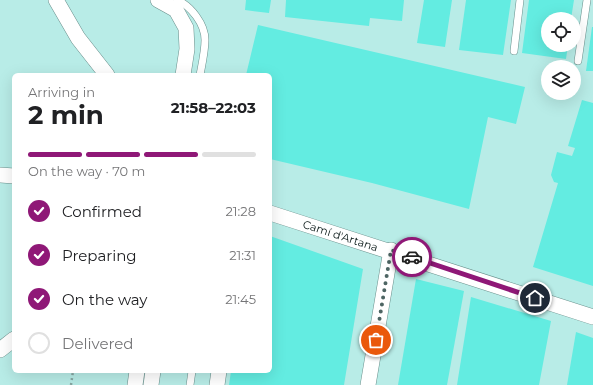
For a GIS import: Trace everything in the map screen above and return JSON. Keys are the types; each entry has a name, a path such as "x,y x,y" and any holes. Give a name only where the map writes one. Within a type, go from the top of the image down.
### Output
{"street":[{"path":"56,0 78,38 105,73"},
{"path":"158,0 176,10 186,28 187,49 183,73"},
{"path":"0,176 12,176"},
{"name":"Camí d'Artana","path":"272,214 391,250 593,316"},
{"path":"368,385 391,250"},
{"path":"0,350 12,341"},
{"path":"135,385 137,373"},
{"path":"151,385 153,373"},
{"path":"217,385 219,373"}],"lane":[{"path":"177,0 183,3 197,16 205,39 200,73"},
{"path":"514,51 520,0"},
{"path":"578,60 587,0"},
{"path":"190,385 192,373"}],"path":[{"path":"71,385 73,373"}],"shaded area":[{"path":"0,0 593,0 593,385 0,385"}],"building":[{"path":"246,0 271,0 269,13 245,10"},
{"path":"286,0 404,0 402,21 370,18 369,26 285,17"},
{"path":"424,0 452,0 445,47 417,43"},
{"path":"466,0 511,0 503,55 459,50"},
{"path":"529,0 574,0 572,12 541,12 541,52 567,52 566,59 522,53"},
{"path":"258,25 525,87 516,124 488,117 469,209 372,183 272,159 272,73 246,73"},
{"path":"592,27 593,71 586,71"},
{"path":"582,100 593,103 593,286 533,267 558,183 554,182 551,175 557,152 572,156 575,148 568,146"},
{"path":"272,237 363,269 344,385 229,385 231,373 272,373"},
{"path":"416,279 464,291 447,385 398,385"},
{"path":"471,297 551,321 539,385 457,385"},
{"path":"576,332 593,338 593,385 567,385"}],"way so far":[{"path":"376,340 391,250 412,257"}],"route":[{"path":"412,257 535,298"}]}
